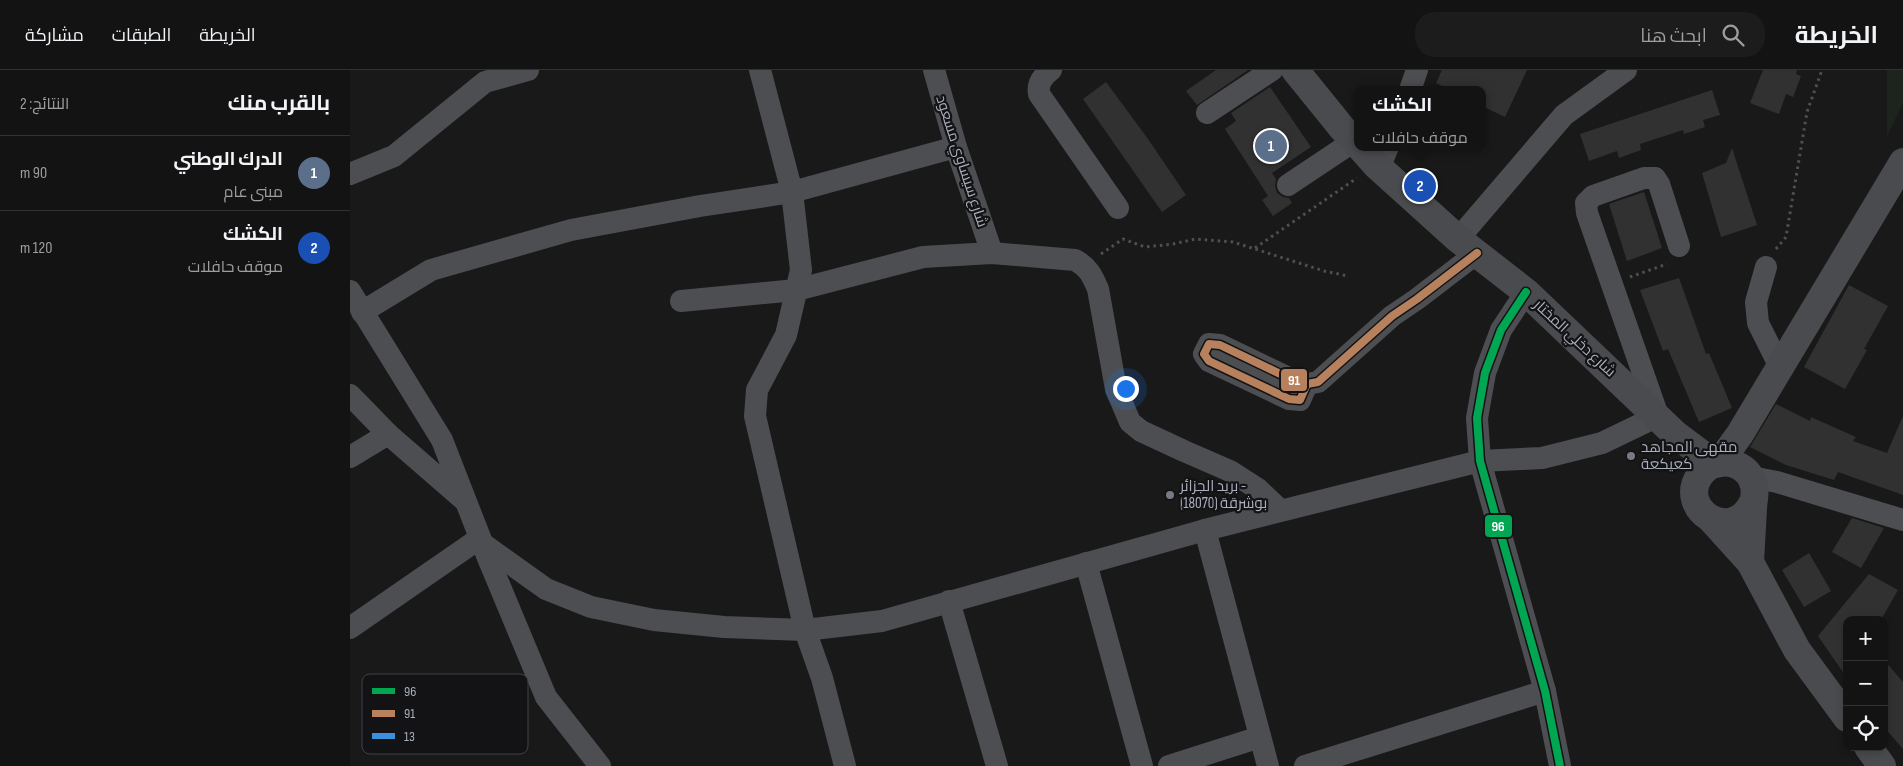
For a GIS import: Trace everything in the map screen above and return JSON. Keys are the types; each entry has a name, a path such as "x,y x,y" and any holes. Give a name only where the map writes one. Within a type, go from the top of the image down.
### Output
{"main road":[{"name":"شارع دخلي المختار","path":"1295,70 1354,135"},
{"name":"شارع دخلي المختار","path":"1369,152 1468,246 1526,292 1666,425 1717,463"},
{"path":"1717,463 1740,434 1903,162"},
{"path":"1666,425 1703,510 1750,562 1797,650 1843,713"},
{"path":"1740,434 1760,487 1750,562"},
{"path":"1725,462 1735,464 1744,469 1760,487 1745,514 1733,521 1725,522 1703,510 1695,489 1698,478 1705,469 1717,463 1725,462"},
{"path":"1871,751 1882,766"}],"street":[{"path":"350,174 394,156 485,82 528,70"},
{"path":"760,70 792,192 801,270 786,335 757,390 755,416 805,630 822,678 845,766"},
{"name":"شارع سيساوي مسعود","path":"934,70 956,147 992,253"},
{"path":"1051,70 1041,81 1038,88 1039,94 1118,208"},
{"path":"1207,112 1272,70"},
{"path":"1411,86 1416,70"},
{"path":"1307,384 1318,382 1392,316 1418,299 1468,246 1564,115 1626,70"},
{"path":"362,312 431,270 571,230 700,206 792,192 956,147"},
{"path":"1288,185 1369,152"},
{"path":"482,541 546,589 591,607 654,620 724,627 805,630 882,621 1280,510 1480,461 1542,458 1666,425 1613,288 1585,208 1586,203 1593,196 1644,178 1655,178 1659,184 1677,254"},
{"path":"681,301 796,290 923,256 992,253 1075,260 1085,265 1092,274 1098,289 1116,389 1130,422 1158,439 1230,471 1258,489 1280,510"},
{"path":"1766,266 1756,302 1758,323 1780,367"},
{"path":"350,291 442,440 546,697 600,766"},
{"path":"1526,292 1501,330 1484,373 1477,418 1480,461 1544,691 1560,766"},
{"path":"350,395 388,434 466,502"},
{"path":"350,457 388,434"},
{"path":"1760,487 1903,520"},
{"path":"1205,530 1268,766"},
{"path":"350,628 482,541"},
{"path":"1086,563 1142,766"},
{"path":"949,601 997,766"},
{"path":"1305,766 1544,691"},
{"path":"1169,766 1260,738"}],"path":[{"path":"1766,266 1777,247 1786,238 1807,112 1822,70"},
{"path":"1255,248 1369,152"},
{"path":"1085,265 1123,239 1145,247 1196,239 1233,242 1324,271 1348,276"},
{"path":"1613,288 1677,254"}],"shaded area":[{"path":"1887,70 1903,70 1903,103 1887,136"}],"building":[{"path":"1216,70 1248,70 1197,105 1186,91"},
{"path":"1442,70 1527,70 1505,117 1486,108 1486,86 1442,86 1436,83"},
{"path":"1763,70 1797,70 1796,74 1801,76 1793,97 1786,94 1779,114 1750,103"},
{"path":"1106,82 1186,195 1162,212 1083,99"},
{"path":"1270,87 1311,147 1272,173 1276,179 1277,193 1289,198 1292,203 1273,216 1262,200 1268,196 1225,129 1236,121 1231,113"},
{"path":"1712,90 1720,115 1703,120 1705,127 1684,134 1683,130 1640,144 1641,150 1619,158 1617,151 1589,161 1580,134"},
{"path":"1732,148 1757,225 1721,237 1702,173 1726,163"},
{"path":"1644,192 1662,248 1627,261 1609,204"},
{"path":"1679,278 1706,354 1709,353 1732,408 1699,422 1668,349 1663,351 1640,290"},
{"path":"1849,285 1888,306 1864,349 1867,350 1845,389 1804,367"},
{"path":"1776,404 1810,421 1811,417 1856,437 1853,441 1887,453 1903,416 1903,495 1838,472 1834,480 1786,465 1750,447"},
{"path":"1852,518 1884,528 1861,568 1832,552"},
{"path":"1809,553 1831,591 1804,607 1782,570"},
{"path":"1869,574 1898,590 1883,616 1843,616 1843,672 1818,636"},
{"path":"1888,665 1903,682 1903,749 1888,732"}],"transit line":[{"name":"91","path":"1307,384 1300,400 1289,399 1209,361 1204,354 1209,344 1220,345 1297,382 1307,384 1318,382 1392,316 1477,253"},
{"name":"96","path":"1526,292 1501,330 1485,373 1477,418 1480,461 1545,691 1560,766"}],"place":[{"name":"الدرك الوطني","path":"1271,146"},
{"name":"الكشك","path":"1420,186"},
{"name":"مقهى المجاهد كعيكعة","path":"1631,456"},
{"name":"بريد الجزائر - بوشرقة (18070)","path":"1170,495"}]}
